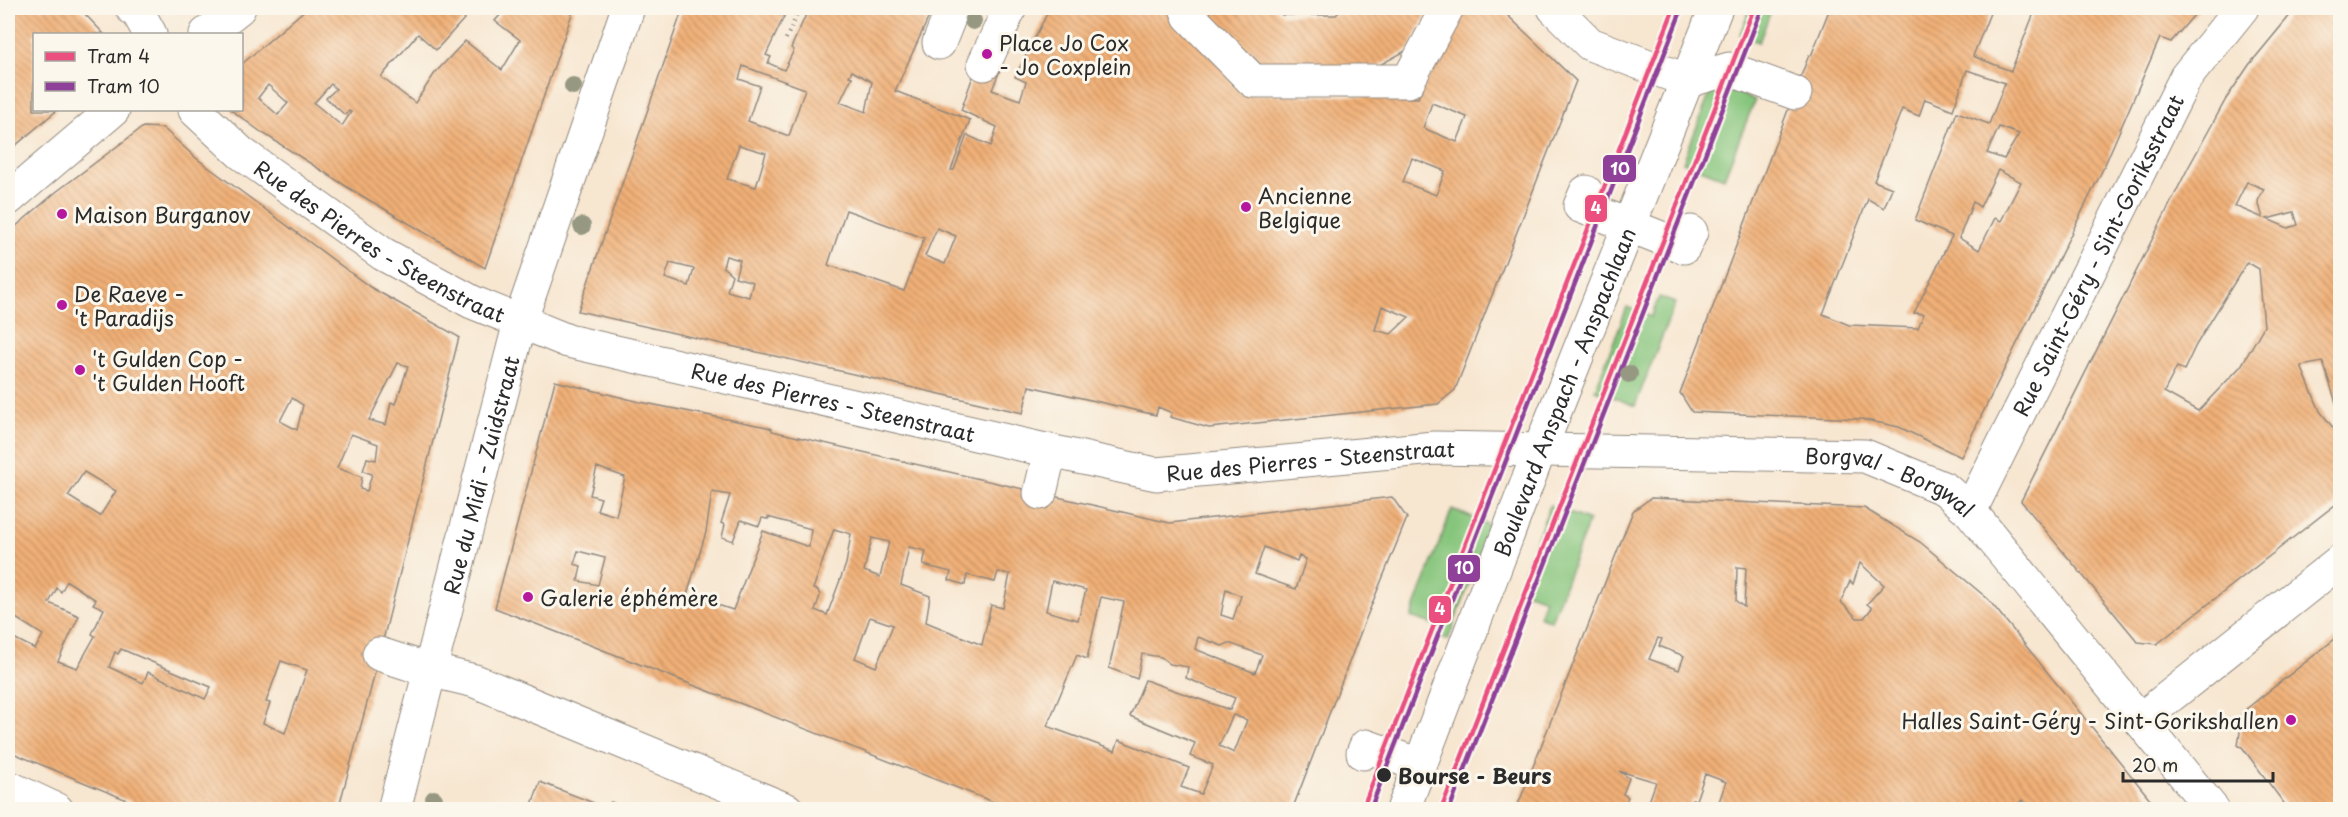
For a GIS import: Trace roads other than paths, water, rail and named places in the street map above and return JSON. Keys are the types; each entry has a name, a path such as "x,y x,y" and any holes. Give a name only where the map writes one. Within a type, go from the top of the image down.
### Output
{"street":[{"path":"132,8 149,33"},
{"path":"208,33 239,8"},
{"name":"Rue du Midi - Zuidstraat","path":"394,810 520,322 628,8"},
{"path":"939,42 954,8"},
{"path":"984,64 1010,8"},
{"path":"1186,8 1189,16 1253,81 1408,81 1447,8"},
{"path":"1554,8 1590,44 1688,81 1729,69 1795,93"},
{"name":"Boulevard Anspach - Anspachlaan","path":"1403,810 1540,449 1716,8"},
{"name":"Rue Saint-Géry - Sint-Goriksstraat","path":"1970,511 2186,77 2242,8"},
{"path":"8,199 113,111"},
{"name":"Rue des Pierres - Steenstraat","path":"196,111 241,153 383,254 472,302 568,341 1156,474 1434,448 1540,449"},
{"path":"1586,192 1580,206 1684,247 1690,232"},
{"name":"Borgval - Borgwal","path":"1540,449 1865,456 1945,489 1970,511 2213,810"},
{"path":"1040,493 1050,450"},
{"path":"2140,720 2340,561"},
{"path":"380,654 429,670 475,681 788,810"},
{"path":"1363,753 1365,746 1419,765"},
{"path":"8,787 57,810"}],"tram line":[{"name":"4","path":"1362,810 1674,8"},
{"name":"4","path":"1441,810 1754,8"},
{"name":"10","path":"1370,810 1681,11"},
{"name":"10","path":"1449,810 1761,11"}],"place":[{"name":"Place Jo Cox - Jo Coxplein","path":"987,54"},
{"name":"Ancienne Belgique","path":"1246,207"},
{"name":"Maison Burganov","path":"62,214"},
{"name":"De Raeve - 't Paradijs","path":"62,305"},
{"name":"'t Gulden Cop - 't Gulden Hooft","path":"80,370"},
{"name":"Galerie éphémère","path":"528,597"},
{"name":"Halles Saint-Géry - Sint-Gorikshallen","path":"2291,720"},
{"name":"Bourse - Beurs","path":"1384,775"}]}
